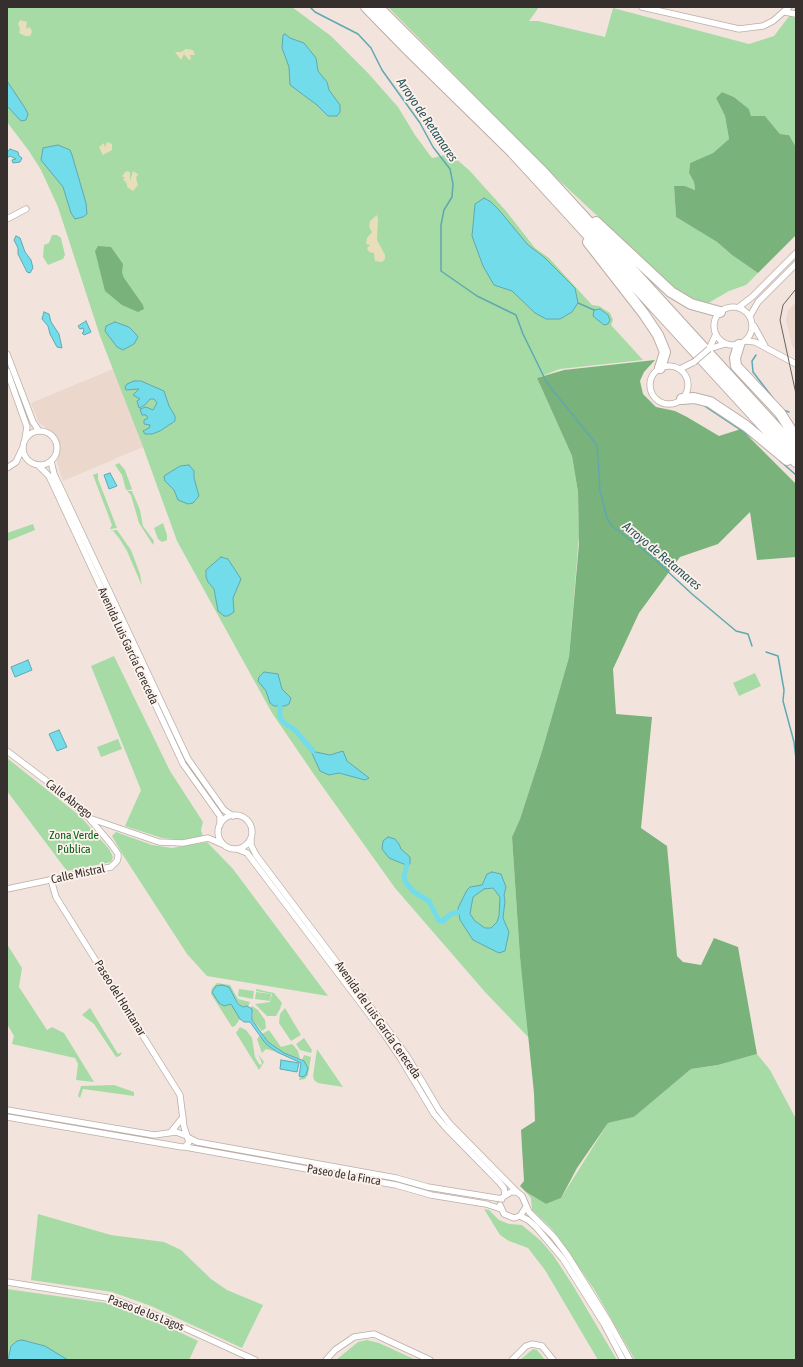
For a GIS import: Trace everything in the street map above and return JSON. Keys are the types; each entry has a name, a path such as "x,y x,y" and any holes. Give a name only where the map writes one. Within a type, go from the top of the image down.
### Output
{"highway":[{"path":"366,7 564,202 796,449"},
{"path":"378,7 518,146 564,202 796,462"},
{"path":"564,202 575,201 671,292 691,304 720,312"},
{"path":"564,202 654,328 665,352 660,368"},
{"path":"742,343 735,358 738,369 780,413 796,438"},
{"path":"682,399 694,398 710,402 746,426 796,468"}],"street":[{"path":"642,7 739,29 763,26 787,9 796,14"},
{"path":"7,219 26,209"},
{"path":"725,344 716,334 714,322 720,312 728,307 739,307 752,297 796,253"},
{"path":"750,316 758,302 796,264"},
{"path":"739,307 750,316 753,326 765,347"},
{"path":"742,343 751,333 753,326"},
{"path":"709,349 716,334"},
{"path":"680,369 694,362 709,349 725,344 755,342 796,364"},
{"path":"7,354 33,422 39,430 49,433 56,441 57,452 51,461 38,465 26,458 23,447"},
{"path":"686,376 694,362"},
{"path":"670,365 680,369 686,376 688,388 682,399 668,404 659,401 653,394 650,382 653,374 660,368 670,365"},
{"path":"7,371 27,427 23,447 16,462 8,468"},
{"path":"25,440 29,435 39,430"},
{"name":"Avenida Luis García Cereceda","path":"51,461 54,474 188,759 224,810 233,816"},
{"path":"16,462 32,462"},
{"name":"Avenida Luis García Cereceda","path":"38,465 49,476 183,764 220,816 219,827"},
{"name":"Calle Abrego","path":"7,751 52,785 89,818 159,842 183,843 208,838 219,827"},
{"path":"208,838 230,849 237,849 247,845 251,839 252,828 248,822 243,818 233,816 224,820 219,827 219,836 224,845"},
{"name":"Calle Mistral","path":"7,889 107,868 114,865 117,861 118,854 89,818"},
{"name":"Avenida de Luis García Cereceda","path":"251,839 251,845 256,855 393,1037 439,1110 450,1124 517,1192"},
{"name":"Avenida de Luis García Cereceda","path":"237,849 247,853 384,1034 434,1114 504,1188 503,1197"},
{"name":"Paseo del Hontanar","path":"51,880 56,897 180,1095 188,1137"},
{"path":"7,1110 154,1135 169,1133"},
{"path":"7,1117 167,1143 165,1138 183,1117"},
{"name":"Paseo de la Finca","path":"169,1133 181,1133 196,1142 370,1173 428,1187 503,1197"},
{"path":"185,1147 189,1142 188,1137"},
{"name":"Paseo de la Finca","path":"167,1143 396,1185 424,1193 486,1204 501,1209"},
{"path":"520,1216 526,1207 526,1201 517,1192 511,1192 503,1197 501,1209 509,1217 520,1216 528,1220 536,1227 563,1259 600,1318 623,1360"},
{"path":"526,1207 554,1237 568,1256 609,1322 630,1360"},
{"name":"Paseo de los Lagos","path":"7,1282 113,1299 165,1319 255,1360"},
{"path":"326,1360 336,1350 354,1337 374,1334 430,1360"},
{"path":"512,1360 526,1346 532,1344 542,1346 553,1360"}],"shaded area":[{"path":"796,302 796,350 792,346 786,320 788,310"},
{"path":"113,369 143,447 63,481 57,462 60,451 59,440 53,433 39,423 31,403"}],"green space":[{"path":"7,7 292,7 331,36 368,73 398,107 415,135 432,158 445,155 448,152 469,170 506,211 535,248 549,258 592,305 599,306 610,313 613,320 611,325 643,360 560,369 537,378 572,456 578,492 579,536 569,657 542,751 520,819 512,837 520,957 530,1039 485,992 395,888 315,776 272,713 177,541 143,447 100,336 58,207 41,170 7,122"},
{"path":"388,7 539,7 529,21 538,21 605,37 613,8 749,44 774,36 796,7 796,147 789,135 780,134 765,116 751,116 749,109 734,97 722,92 716,98 725,116 729,139 713,153 690,163 689,173 694,182 695,190 685,186 674,186 676,217 717,242 732,255 758,273 746,285 729,291 705,305 683,296 547,169"},
{"path":"722,92 734,97 749,109 751,116 765,116 780,134 789,135 796,147 796,235 758,273 732,255 717,242 676,217 674,186 685,186 695,190 694,182 689,173 690,163 713,153 729,139 725,116 716,98"},
{"path":"52,235 57,235 61,238 65,255 63,259 48,265 43,257 44,245 49,243"},
{"path":"98,246 111,247 123,264 122,273 124,278 143,305 144,309 138,312 122,305 105,291 95,251"},
{"path":"655,360 644,372 640,381 643,394 656,407 675,411 719,436 741,429 796,484 796,557 757,560 750,512 718,544 680,557 639,613 613,669 616,714 652,717 641,828 667,846 677,956 683,962 701,965 714,938 738,947 757,1054 718,1065 691,1069 634,1117 608,1123 577,1168 561,1198 546,1204 526,1192 520,1186 524,1181 521,1130 535,1121 534,1093 520,957 512,837 520,819 542,751 569,657 579,544 578,492 572,456 537,378 564,370"},
{"path":"119,463 125,470 132,489 130,490 126,490 122,475 115,465"},
{"path":"98,473 98,479 117,528 110,529 112,525 93,475"},
{"path":"127,491 132,491 140,510 143,526 154,541 153,545 139,523 131,495"},
{"path":"163,523 167,540 162,542 158,539 154,528"},
{"path":"33,524 35,530 8,541 7,533"},
{"path":"117,530 131,550 140,574 142,586 127,551 113,531 109,531"},
{"path":"114,656 170,771 203,822 201,830 203,836 183,840 162,838 125,826 141,790 91,666"},
{"path":"755,673 761,686 739,696 733,683"},
{"path":"118,739 122,749 101,757 97,747"},
{"name":"Zona Verde Pública","path":"7,758 80,816 109,849 113,857 111,862 67,871 7,791"},
{"path":"116,832 152,845 172,848 207,842 233,869 328,996 207,976 187,954 123,855 112,836"},
{"path":"7,944 22,968 19,987 47,1030 52,1027 64,1033 94,1082 76,1080 78,1064 75,1058 12,1044 14,1036 7,1024"},
{"path":"217,983 230,985 238,999 250,1002 248,1007 243,1007 235,998 224,1006 231,1004 234,1006 240,1019 235,1026 232,1027 211,994 212,988"},
{"path":"239,989 254,991 253,999 238,996"},
{"path":"256,989 274,993 282,1003 276,1016 267,1016 255,1004 270,1002 272,994 256,991"},
{"path":"256,992 271,994 270,1001 255,999"},
{"path":"252,1006 258,1010 265,1020 266,1028 262,1031 252,1020 253,1014 250,1008"},
{"path":"90,1008 118,1054 122,1052 120,1056 116,1057 94,1024 82,1015"},
{"path":"285,1008 301,1035 291,1041 279,1023 280,1014"},
{"path":"240,1027 246,1030 252,1038 255,1057 259,1064 261,1065 262,1063 258,1054 264,1062 259,1070 236,1033"},
{"path":"269,1030 281,1047 292,1044 298,1051 300,1059 284,1053 268,1042 262,1034"},
{"path":"260,1035 266,1044 277,1052 266,1049 262,1053 264,1059 257,1039"},
{"path":"304,1038 312,1050 311,1053 300,1050 296,1044"},
{"path":"317,1049 343,1087 318,1083 314,1080 313,1076"},
{"path":"757,1054 770,1070 796,1119 796,1360 635,1360 594,1289 552,1229 532,1210 531,1198 526,1192 546,1204 561,1198 608,1123 634,1117 691,1069 718,1065"},
{"path":"304,1055 311,1057 308,1075 305,1079 299,1080 304,1061 302,1060"},
{"path":"114,1085 134,1092 134,1096 83,1089 80,1098 78,1096 81,1086"},
{"path":"484,1209 489,1210 499,1220 509,1224 522,1225 541,1241 553,1255 572,1284 617,1360 598,1360 545,1270 528,1248 509,1241 500,1235"},
{"path":"38,1214 111,1235 164,1242 181,1250 211,1279 227,1290 263,1305 242,1348 151,1306 112,1292 31,1280"},
{"path":"7,1289 106,1303 165,1325 198,1341 189,1360 7,1360"},
{"path":"367,1340 379,1343 416,1360 336,1360 358,1342"},
{"path":"533,1349 537,1350 545,1360 520,1360"}],"sand":[{"path":"20,20 27,22 26,29 29,27 32,32 30,36 25,36 19,33 20,29 18,24"},
{"path":"186,49 193,50 195,55 190,55 191,59 189,60 184,54 181,60 175,52 181,52"},
{"path":"107,142 112,144 112,150 103,155 99,147 104,143 105,148"},
{"path":"126,171 130,172 130,181 133,171 138,174 136,178 138,185 133,191 127,187 127,184 123,179 125,178 122,176"},
{"path":"377,215 377,240 385,255 385,259 382,262 375,261 374,253 369,252 367,248 370,245 366,244 367,238 372,232 369,227 370,221"}],"water":[{"path":"285,34 290,38 304,43 316,58 318,71 327,82 329,90 340,105 340,112 337,116 328,116 317,105 290,85 289,67 282,48 283,35"},
{"path":"7,81 28,114 26,120 21,121 7,106"},
{"path":"58,145 70,150 72,155 86,203 87,214 83,217 75,219 71,213 63,187 41,160 43,148"},
{"path":"10,149 18,152 19,156 22,158 20,162 13,163 12,160 16,159 10,156 7,158 7,152"},
{"path":"484,198 491,202 499,210 528,245 544,257 575,288 578,303 572,312 560,319 546,319 535,313 512,291 494,285 483,266 472,236 475,204"},
{"path":"16,236 20,238 25,252 31,260 33,268 30,273 27,272 18,254 18,248 14,240"},
{"path":"600,309 608,315 610,320 608,324 604,325 593,316 594,310"},
{"path":"44,312 49,314 51,322 59,334 62,348 57,347 50,334 48,326 42,319"},
{"path":"86,321 91,332 84,335 82,333 84,332 83,328 80,329 78,326"},
{"path":"115,322 129,327 138,337 134,344 123,350 117,347 105,331 106,326"},
{"path":"134,381 141,381 164,391 169,406 175,416 175,421 160,431 152,434 145,434 143,431 149,428 150,425 144,424 144,420 148,418 146,415 142,415 140,409 146,407 153,410 157,403 154,399 150,399 145,405 139,408 137,401 140,399 133,395 139,389 126,390 125,387 127,384"},
{"path":"189,465 194,471 194,478 199,496 193,503 188,504 178,500 174,490 165,481 164,476 180,466"},
{"path":"110,473 117,486 109,489 104,475"},
{"path":"221,557 228,559 241,579 233,598 234,612 228,616 224,616 218,611 214,589 206,577 206,570"},
{"path":"28,660 32,670 15,677 11,667"},
{"path":"264,672 278,674 282,689 291,698 289,704 285,706 274,706 270,703 266,691 258,681 259,677"},
{"path":"59,730 67,747 57,751 49,734"},
{"path":"311,751 330,755 343,751 347,761 369,778 365,780 339,773 329,775 320,771"},
{"path":"388,837 395,839 401,849 410,857 410,864 406,865 389,858 382,849 383,841"},
{"path":"492,872 501,874 506,887 504,895 505,901 503,918 509,932 505,951 499,953 473,940 460,920 458,908 467,890 470,887 482,885 487,874","holes":["493,888 500,897 499,916 497,922 491,928 485,928 475,921 470,914 473,897 484,889"]},
{"path":"222,985 229,987 238,1004 252,1009 252,1020 268,1042 284,1053 304,1061 308,1068 306,1075 303,1077 299,1076 301,1063 277,1052 266,1044 250,1022 244,1022 240,1019 231,1004 224,1006 219,1003 212,992 216,986"},
{"path":"281,1060 299,1063 297,1072 280,1069"},
{"path":"22,1340 45,1346 68,1360 8,1360 11,1346 17,1341"}],"waterway":[{"name":"Arroyo de Retamares","path":"310,7 315,12 358,34 371,48 382,70 420,123 433,147 450,169 453,184 452,197 444,210 441,225 441,271 477,296 516,315 523,334 547,383 597,445 600,491 607,518 612,526 651,556 692,594 736,631 748,634 752,646"},
{"path":"578,303 594,310"},
{"path":"756,355 752,361 753,372 773,398"},
{"path":"703,405 754,439"},
{"path":"783,410 789,412"},
{"path":"780,461 796,475"},
{"name":"Arroyo de Retamares","path":"766,652 778,656 784,690 783,701 794,742 796,759"},
{"path":"280,707 280,717 283,722 295,730 313,751"},
{"path":"407,864 404,877 406,883 414,892 429,901 439,921 443,921 451,914 459,912"}],"tram line":[{"path":"796,289 783,305 780,320 796,394"}]}
